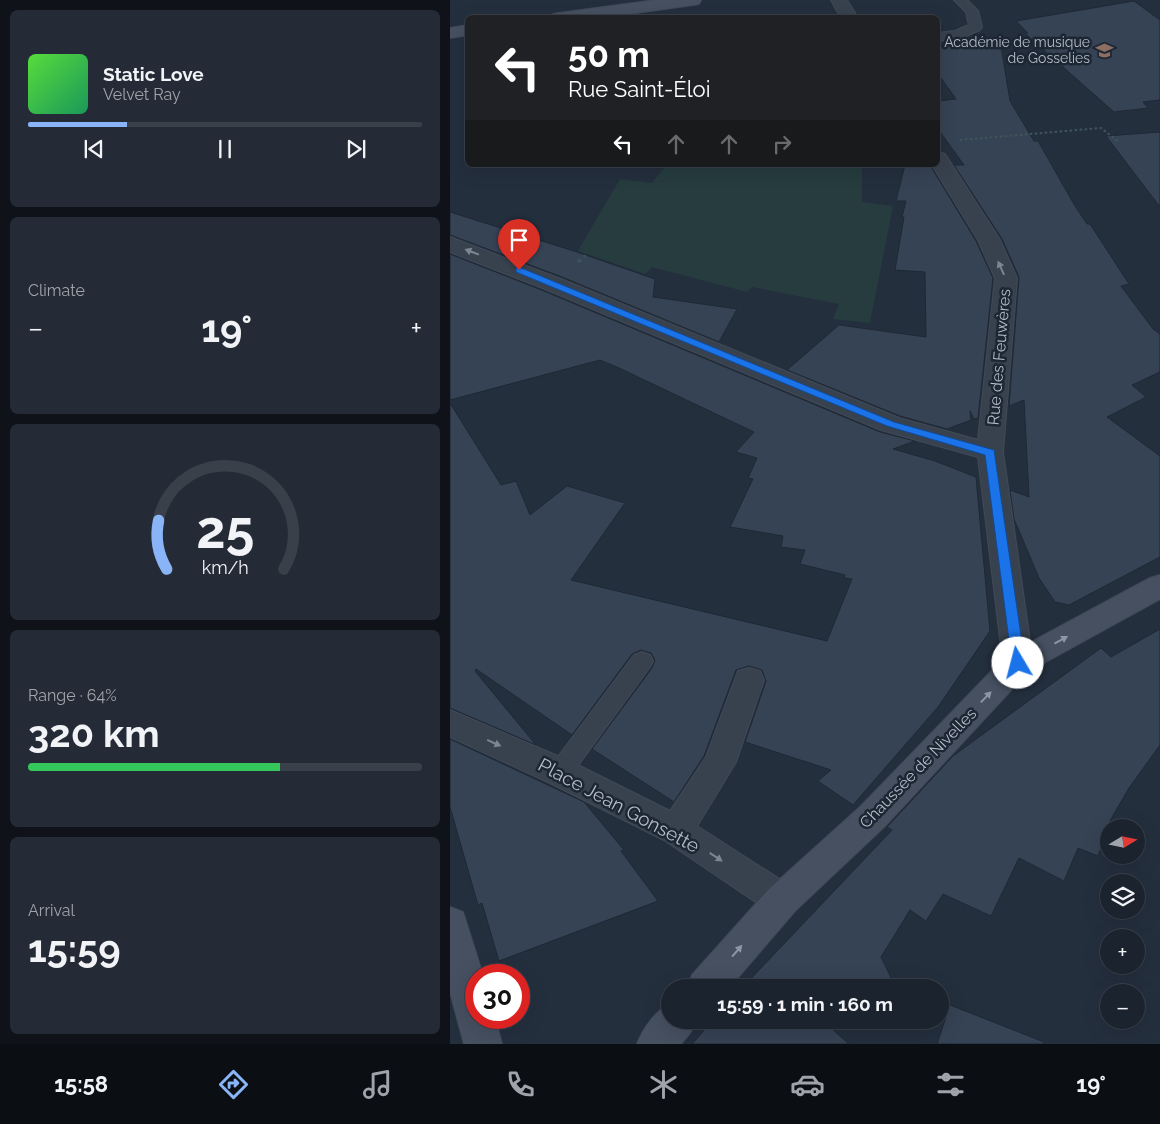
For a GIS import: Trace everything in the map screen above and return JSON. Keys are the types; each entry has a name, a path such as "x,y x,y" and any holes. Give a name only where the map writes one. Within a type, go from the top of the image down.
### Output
{"main road":[{"path":"581,15 693,0"},
{"path":"450,33 465,30"},
{"name":"Chaussée de Nivelles","path":"713,979 782,900 873,816 1018,663 1160,586"},
{"path":"450,924 482,1044"},
{"path":"656,1044 669,1029"}],"street":[{"path":"839,0 848,15"},
{"name":"Rue des Feuwères","path":"940,161 989,240 1006,278 990,452 1018,663"},
{"path":"450,244 553,284 890,424 990,452"},
{"path":"676,830 720,762 749,680"},
{"name":"Place Jean Gonsette","path":"450,722 560,772 676,830 782,900"}],"lane":[{"path":"940,37 957,35 976,27 972,12 960,0"},
{"path":"560,772 642,661"}],"path":[{"path":"957,141 1101,128 1119,142"}],"green space":[{"path":"664,167 862,167 862,202 893,206 870,323 833,319 839,304 752,287 747,292 652,267 645,274 578,251 620,179 652,183"}],"building":[{"path":"1134,1 1160,20 1160,100 1143,102 1148,108 1114,112 1029,37 1025,33 1028,33 1016,21"},
{"path":"1000,40 1010,101 1034,141 1038,141 1075,206 1087,224 1090,224 1129,284 1121,286 1153,329 1160,334 1160,372 1132,385 1146,397 1107,417 1160,456 1160,557 1069,605 1055,602 1039,578 1014,519 1010,490 1029,497 1024,400 1009,406 1019,277 1002,239 954,165 964,165 940,132 940,101 956,99 940,77 940,47"},
{"path":"1160,132 1160,207 1106,136"},
{"path":"904,167 931,167 976,241 993,278 978,418 974,419 970,411 971,420 947,429 900,416 787,370 839,325 926,337 925,272 895,270 906,201 896,201"},
{"path":"450,212 655,279 653,297 737,309 719,342 562,277 450,235"},
{"path":"450,254 544,291 880,432 915,441 893,449 935,461 976,477 990,631 938,707 853,805 818,781 831,770 745,742 766,681 762,670 749,666 736,670 704,756 674,802 592,749 652,668 655,660 651,653 641,650 632,654 572,735 476,669 475,671 536,745 450,708 450,403 501,485 516,481 530,515 567,486 625,503 571,580 827,641 852,579 844,578 845,575 800,564 805,550 781,547 783,536 730,527 753,479 748,478 757,458 736,452 754,432 619,368 600,360 450,400"},
{"path":"1160,629 1160,745 1129,788 1111,819 1100,819 1100,850 1098,856 1078,848 1064,881 1019,858 991,916 943,894 926,921 910,910 881,957 892,979 751,979 892,830 887,827 953,756 1101,648 1111,657"},
{"path":"450,739 584,802 624,850 621,851 658,901 499,961 482,903 478,905 450,807"},
{"path":"950,1005 1044,1042 1043,1044 937,1044 942,1029 949,1029"},
{"path":"705,1029 832,1029 849,1044 692,1044"}],"place":[{"name":"Académie de musique de Gosselies","path":"1104,50"}],"route":[{"path":"519,270 890,424 990,452 1018,663"}]}
